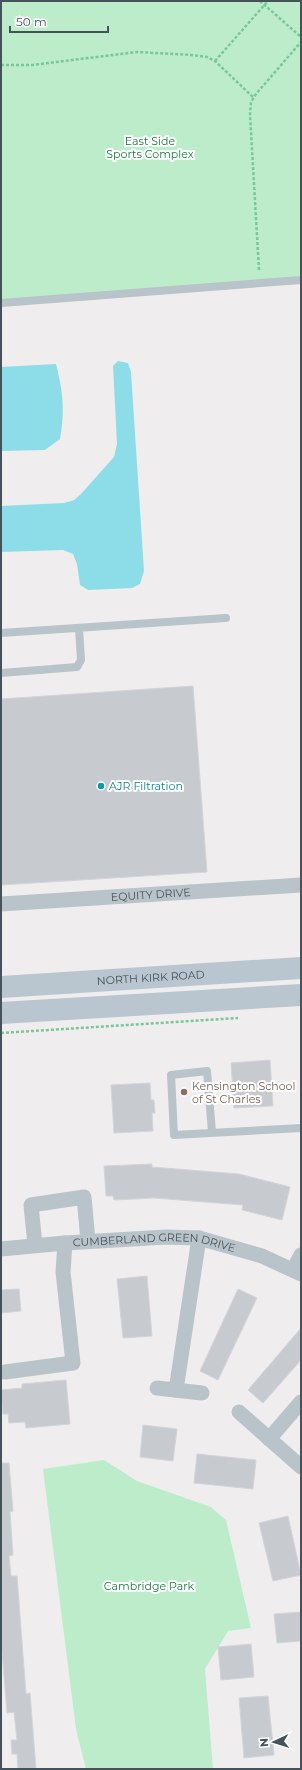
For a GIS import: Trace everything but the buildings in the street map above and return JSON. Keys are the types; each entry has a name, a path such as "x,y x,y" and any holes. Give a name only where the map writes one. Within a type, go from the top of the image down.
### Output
{"main road":[{"name":"NORTH KIRK ROAD","path":"1,987 301,968"},
{"path":"1,1013 301,995"}],"street":[{"name":"EQUITY DRIVE","path":"1,904 301,885"},
{"path":"35,1246 31,1205 84,1197 88,1241"},
{"name":"CUMBERLAND GREEN DRIVE","path":"1,1249 65,1242 166,1237 199,1238 262,1256 297,1272"},
{"path":"176,1390 199,1238"},
{"path":"5,1372 73,1363 63,1272 65,1242"},
{"path":"297,1272 301,1255"},
{"path":"157,1388 202,1394"},
{"path":"269,1439 301,1402"},
{"path":"239,1412 301,1467"}],"lane":[{"path":"1,303 301,280"},
{"path":"1,633 226,618"},
{"path":"1,673 77,667 81,660 79,628"},
{"path":"212,1132 206,1071 170,1075 174,1135 301,1128"}],"path":[{"path":"260,1 301,37"},
{"path":"215,61 268,1"},
{"path":"259,270 250,115 251,102 301,42"},
{"path":"1,65 32,65 136,52 192,55 207,57 215,61 254,98"},
{"path":"1,1033 246,1017"}],"green space":[{"name":"East Side Sports Complex","path":"1,1 301,1 301,283 1,306"},
{"name":"Cambridge Park","path":"104,1460 137,1481 211,1507 226,1520 251,1628 228,1631 205,1669 213,1769 86,1769 76,1729 43,1469"}],"water":[{"path":"118,361 128,363 131,372 144,571 140,584 132,588 88,590 80,585 77,564 73,554 63,550 1,552 1,506 64,503 74,500 114,457 117,444 113,366"},
{"path":"56,364 62,401 60,439 45,450 1,451 1,367"}],"place":[{"name":"AJR Filtration","path":"101,786"},
{"name":"Kensington School of St Charles","path":"184,1092"}]}
